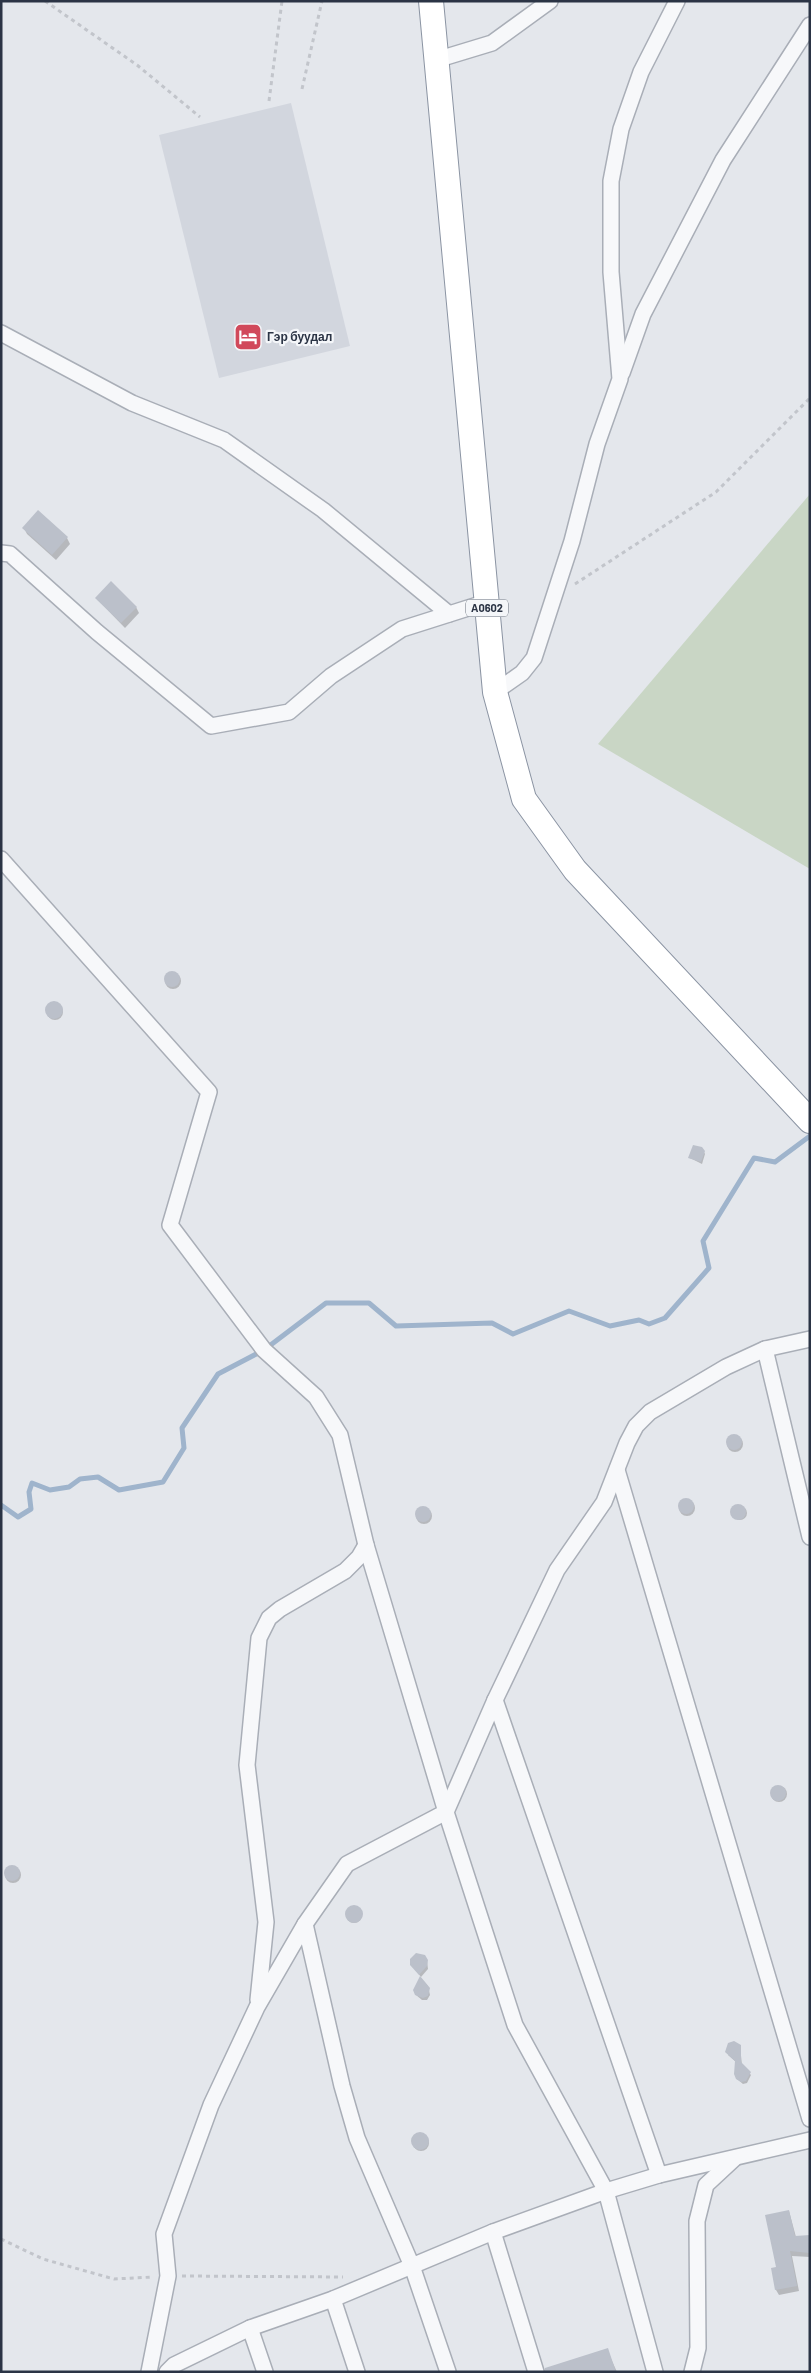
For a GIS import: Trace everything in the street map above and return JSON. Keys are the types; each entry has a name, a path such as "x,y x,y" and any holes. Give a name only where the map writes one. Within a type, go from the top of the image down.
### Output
{"highway":[{"name":"A0602","path":"431,1 495,692 524,799 575,870 804,1115"}],"street":[{"path":"436,60 492,43 550,1"},
{"path":"620,379 611,272 611,181 621,129 641,72 677,1"},
{"path":"495,692 522,673 534,658 572,541 597,444 642,314 714,176 810,25"},
{"path":"1,333 132,403 224,440 323,510 449,614"},
{"path":"1,553 10,554 96,632 211,726 289,712 332,676 402,629 487,602"},
{"path":"1,859 209,1092 170,1225 264,1350 316,1396 340,1434 366,1544 446,1812 515,2025 606,2192 655,2372"},
{"path":"149,2372 168,2276 164,2234 211,2105 257,2007 305,1924 347,1864 446,1812 495,1700 557,1570 604,1502 627,1443 636,1426 650,1412 726,1367 765,1349 810,1339"},
{"path":"765,1349 810,1537"},
{"path":"617,1470 810,2119"},
{"path":"257,2007 266,1922 247,1766 259,1638 268,1618 345,1571 359,1557 366,1544"},
{"path":"495,1700 659,2176"},
{"path":"305,1924 342,2086 357,2138 412,2266 448,2372"},
{"path":"173,2370 250,2328 333,2298 493,2232 606,2192 659,2176 810,2140"},
{"path":"692,2372 698,2348 697,2221 706,2185 735,2158"},
{"path":"493,2232 536,2372"},
{"path":"333,2298 357,2372"},
{"path":"250,2328 265,2372"}],"path":[{"path":"45,1 137,65 200,117"},
{"path":"269,101 282,1"},
{"path":"302,89 322,1"},
{"path":"570,587 716,492 810,398"},
{"path":"1,2239 43,2259 114,2279 168,2276 346,2277"}],"shaded area":[{"path":"291,103 350,346 219,378 159,135"}],"green space":[{"path":"810,494 810,869 598,744"}],"building":[{"path":"38,510 68,537 52,555 22,528"},
{"path":"111,581 137,607 121,623 95,598"},
{"path":"169,971 175,971 180,976 178,985 169,987 164,982 164,976"},
{"path":"54,1001 60,1004 63,1010 60,1016 54,1019 48,1016 45,1010 48,1004"},
{"path":"693,1145 702,1147 705,1151 701,1162 688,1158"},
{"path":"734,1434 740,1436 742,1442 740,1448 734,1450 728,1448 726,1442 728,1436"},
{"path":"686,1498 692,1500 694,1506 692,1512 686,1514 680,1512 678,1506 680,1500"},
{"path":"738,1504 744,1506 746,1512 744,1518 738,1520 732,1518 730,1512 732,1506"},
{"path":"423,1506 429,1508 431,1514 429,1520 423,1522 417,1520 415,1514 417,1508"},
{"path":"778,1785 784,1787 786,1793 784,1799 778,1801 772,1799 770,1793 772,1787"},
{"path":"12,1865 18,1867 20,1873 18,1879 12,1881 6,1879 4,1873 6,1867"},
{"path":"354,1905 360,1908 363,1914 360,1920 354,1923 348,1920 345,1914 348,1908"},
{"path":"416,1953 425,1955 428,1960 427,1966 419,1975 410,1965 410,1959"},
{"path":"420,1976 430,1988 428,1996 423,1998 415,1995 413,1990"},
{"path":"734,2041 741,2045 741,2062 751,2072 746,2081 741,2082 736,2079 734,2074 735,2061 725,2052 728,2043"},
{"path":"420,2132 426,2135 429,2141 426,2147 420,2150 414,2147 411,2141 414,2135"},
{"path":"789,2210 795,2236 810,2235 810,2253 790,2251 797,2286 775,2290 771,2268 776,2267 765,2215"},
{"path":"608,2348 616,2372 545,2372 545,2368"}],"waterway":[{"path":"1,1505 18,1517 31,1509 29,1492 32,1483 50,1490 69,1487 80,1479 98,1477 119,1490 163,1482 184,1448 182,1428 218,1374 264,1350 326,1303 369,1303 396,1326 492,1323 513,1334 569,1311 610,1326 639,1320 649,1324 665,1318 709,1268 703,1241 754,1158 775,1162 810,1136"}],"place":[{"name":"Гэр буудал","path":"248,337"}]}
